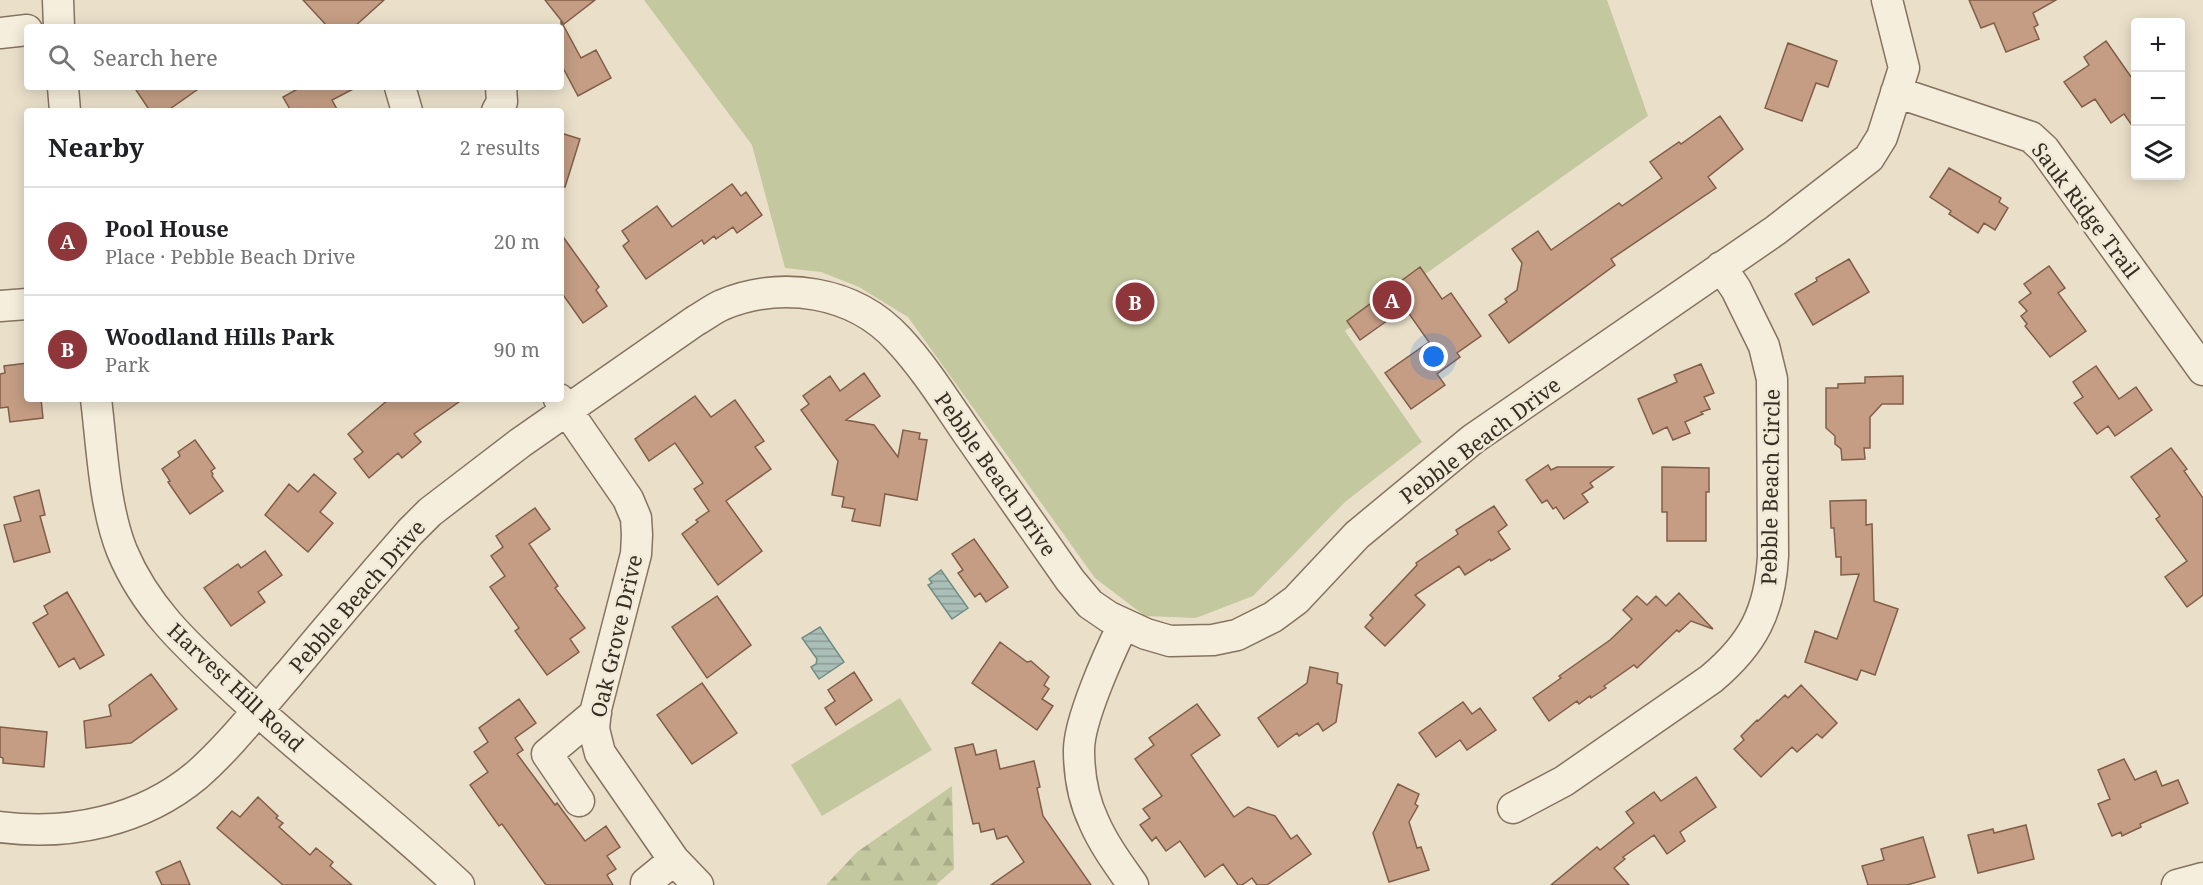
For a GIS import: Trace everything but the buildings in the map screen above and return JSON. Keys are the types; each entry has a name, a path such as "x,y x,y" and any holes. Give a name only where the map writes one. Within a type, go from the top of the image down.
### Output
{"street":[{"path":"58,0 59,24"},
{"name":"Pebble Beach Drive","path":"0,827 59,830 104,823 173,792 196,775 231,742 416,525 448,498 563,405 695,321 721,306 772,292 793,292 828,297 853,306 877,320 897,338 924,371 1090,604 1124,625 1170,641 1213,640 1237,635 1273,617 1296,600 1357,535 1473,440 1776,230 1869,158 1882,137 1904,68 1887,0"},
{"path":"0,33 24,30"},
{"path":"63,90 65,108"},
{"path":"401,90 406,108"},
{"path":"499,108 502,102 501,90"},
{"name":"Sauk Ridge Trail","path":"1896,92 2031,137 2044,148 2203,370"},
{"name":"Pebble Beach Circle","path":"1513,808 1564,781 1711,680 1731,663 1748,643 1758,625 1766,602 1773,567 1772,379 1764,346 1736,289 1721,267"},
{"path":"0,306 24,304"},
{"name":"Harvest Hill Road","path":"96,402 107,496 122,550 146,598 178,637 257,710 459,885"},
{"name":"Oak Grove Drive","path":"563,405 628,498 637,526 636,554 596,713 594,729 600,753 674,860 698,885"},
{"path":"1124,625 1112,649 1083,724 1079,750 1085,798 1093,821 1106,847 1133,885"},
{"path":"579,801 547,754 596,713"},
{"path":"648,885 646,883 674,860"},
{"path":"2177,885 2203,878"}],"green space":[{"path":"644,0 1607,0 1648,116 1345,331 1422,442 1345,502 1253,596 1196,618 1145,616 1095,578 908,317 859,287 821,272 785,268 752,145"},
{"path":"900,698 932,750 822,816 791,765"},
{"path":"952,786 954,869 936,885 826,885 857,852"}],"water":[{"path":"941,570 968,608 952,619 928,585 932,583 929,579"},
{"path":"820,627 844,662 819,679 811,667 816,664 817,659 802,638"}],"place":[{"name":"Pool House","path":"1392,300"},
{"name":"Woodland Hills Park","path":"1135,302"}]}
